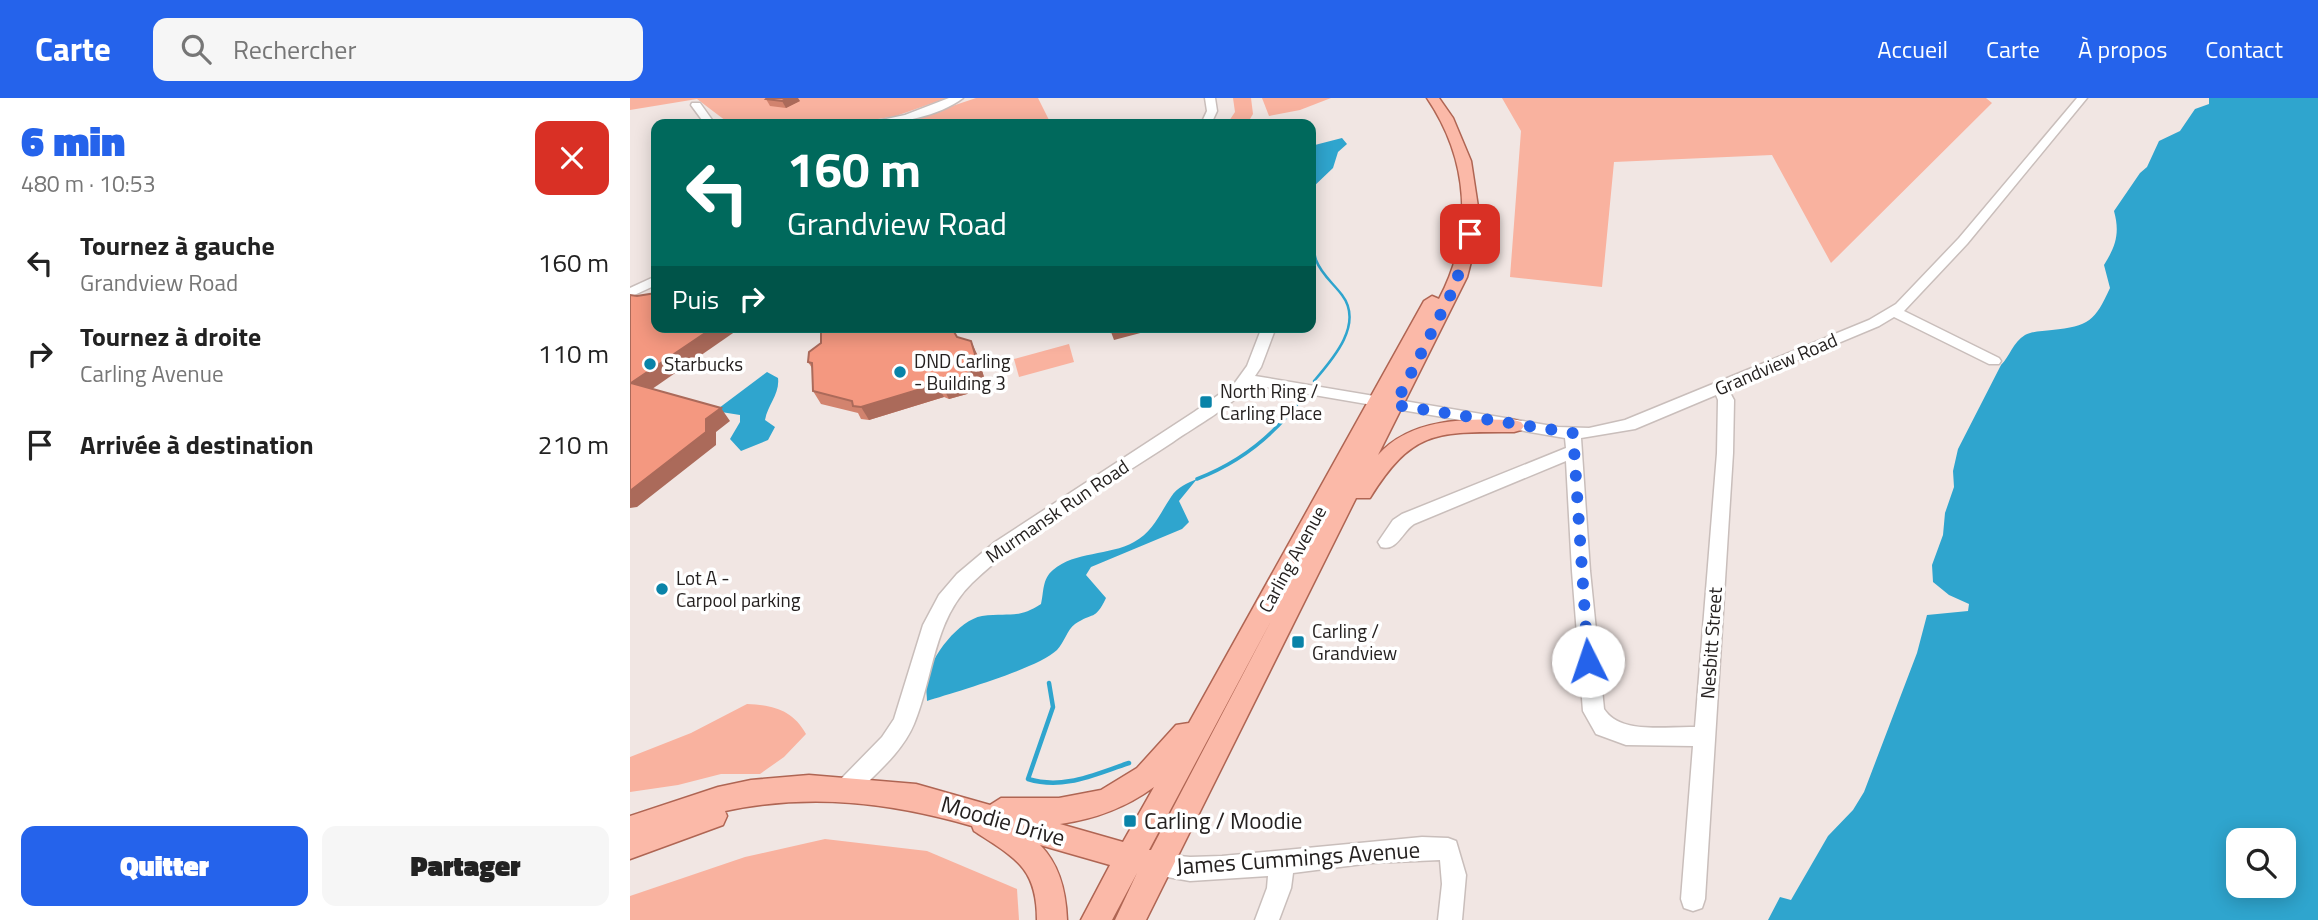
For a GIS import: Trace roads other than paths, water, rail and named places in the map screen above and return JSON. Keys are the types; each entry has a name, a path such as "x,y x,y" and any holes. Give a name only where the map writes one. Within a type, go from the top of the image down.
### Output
{"main road":[{"name":"Carling Avenue","path":"1096,920 1238,657 1459,277 1470,234 1470,190 1460,143 1451,123 1433,98"},
{"name":"Carling Avenue","path":"1130,920 1312,566 1386,403"},
{"path":"1312,566 1386,459 1405,443 1443,429 1514,426"},
{"path":"964,809 1064,812 1086,808 1125,793 1154,771 1174,748 1238,657"},
{"name":"Moodie Drive","path":"630,829 680,811 751,793 809,787 916,797 1158,866"},
{"name":"Moodie Drive","path":"630,845 735,810 845,790"},
{"path":"964,809 1030,853 1042,867 1049,880 1052,920"}],"street":[{"path":"900,119 958,98"},
{"path":"1208,119 1212,111 1210,98"},
{"name":"Grandview Road","path":"1387,542 1399,525 1408,519 1574,442 1629,425 1720,388 1874,323 1893,311 1919,288 1963,241 2082,98"},
{"path":"696,105 706,119"},
{"path":"630,293 651,282"},
{"path":"1893,311 1994,361"},
{"name":"Murmansk Run Road","path":"845,790 890,744 904,722 933,625 953,591 986,558 1200,416 1247,379 1267,333"},
{"name":"Grandview Road","path":"1247,379 1514,426 1574,442"},
{"name":"Nesbitt Street","path":"1693,899 1726,453 1726,400 1720,388"},
{"path":"1574,442 1594,711 1604,727 1626,735 1704,737"},
{"name":"James Cummings Avenue","path":"1158,866 1182,871 1282,863 1409,847 1448,849 1455,865 1454,901 1450,920"},
{"path":"1267,920 1279,888 1282,863"}],"water":[{"path":"2209,98 2318,98 2318,920 1768,920 1780,897 1791,900 1828,836 1853,810 1864,792 1917,653 1927,615 1968,611 1969,604 1949,595 1933,582 1932,565 1943,535 1945,513 1954,487 1953,471 1958,449 2001,365 2017,341 2025,335 2083,324 2095,315 2110,288 2104,265 2116,239 2114,211 2147,167 2159,141 2180,131 2195,109 2209,104"},
{"path":"1342,138 1347,144 1338,152 1333,168 1316,184 1316,145"},
{"path":"767,372 778,378 777,389 765,420 775,427 768,440 741,451 730,439 740,422 740,415 715,411"},
{"path":"1197,479 1179,501 1189,522 1182,529 1091,567 1086,575 1106,598 1096,613 1072,627 1057,650 1032,665 927,701 926,682 934,660 947,640 964,624 982,616 1033,609 1041,604 1045,582 1053,570 1082,556 1114,550 1141,538 1176,491"}],"waterway":[{"path":"1314,381 1337,352 1350,318 1342,295 1316,260"},
{"path":"1284,419 1302,399"},
{"path":"1197,479 1246,454 1286,417"},
{"path":"1049,683 1053,707 1028,779 1067,782 1129,763"}],"place":[{"name":"Starbucks","path":"650,364"},
{"name":"DND Carling - Building 3","path":"900,372"},
{"name":"North Ring / Carling Place","path":"1206,402"},
{"name":"Lot A - Carpool parking","path":"662,589"},
{"name":"Carling / Grandview","path":"1298,642"},
{"name":"Carling / Moodie","path":"1130,821"}]}
